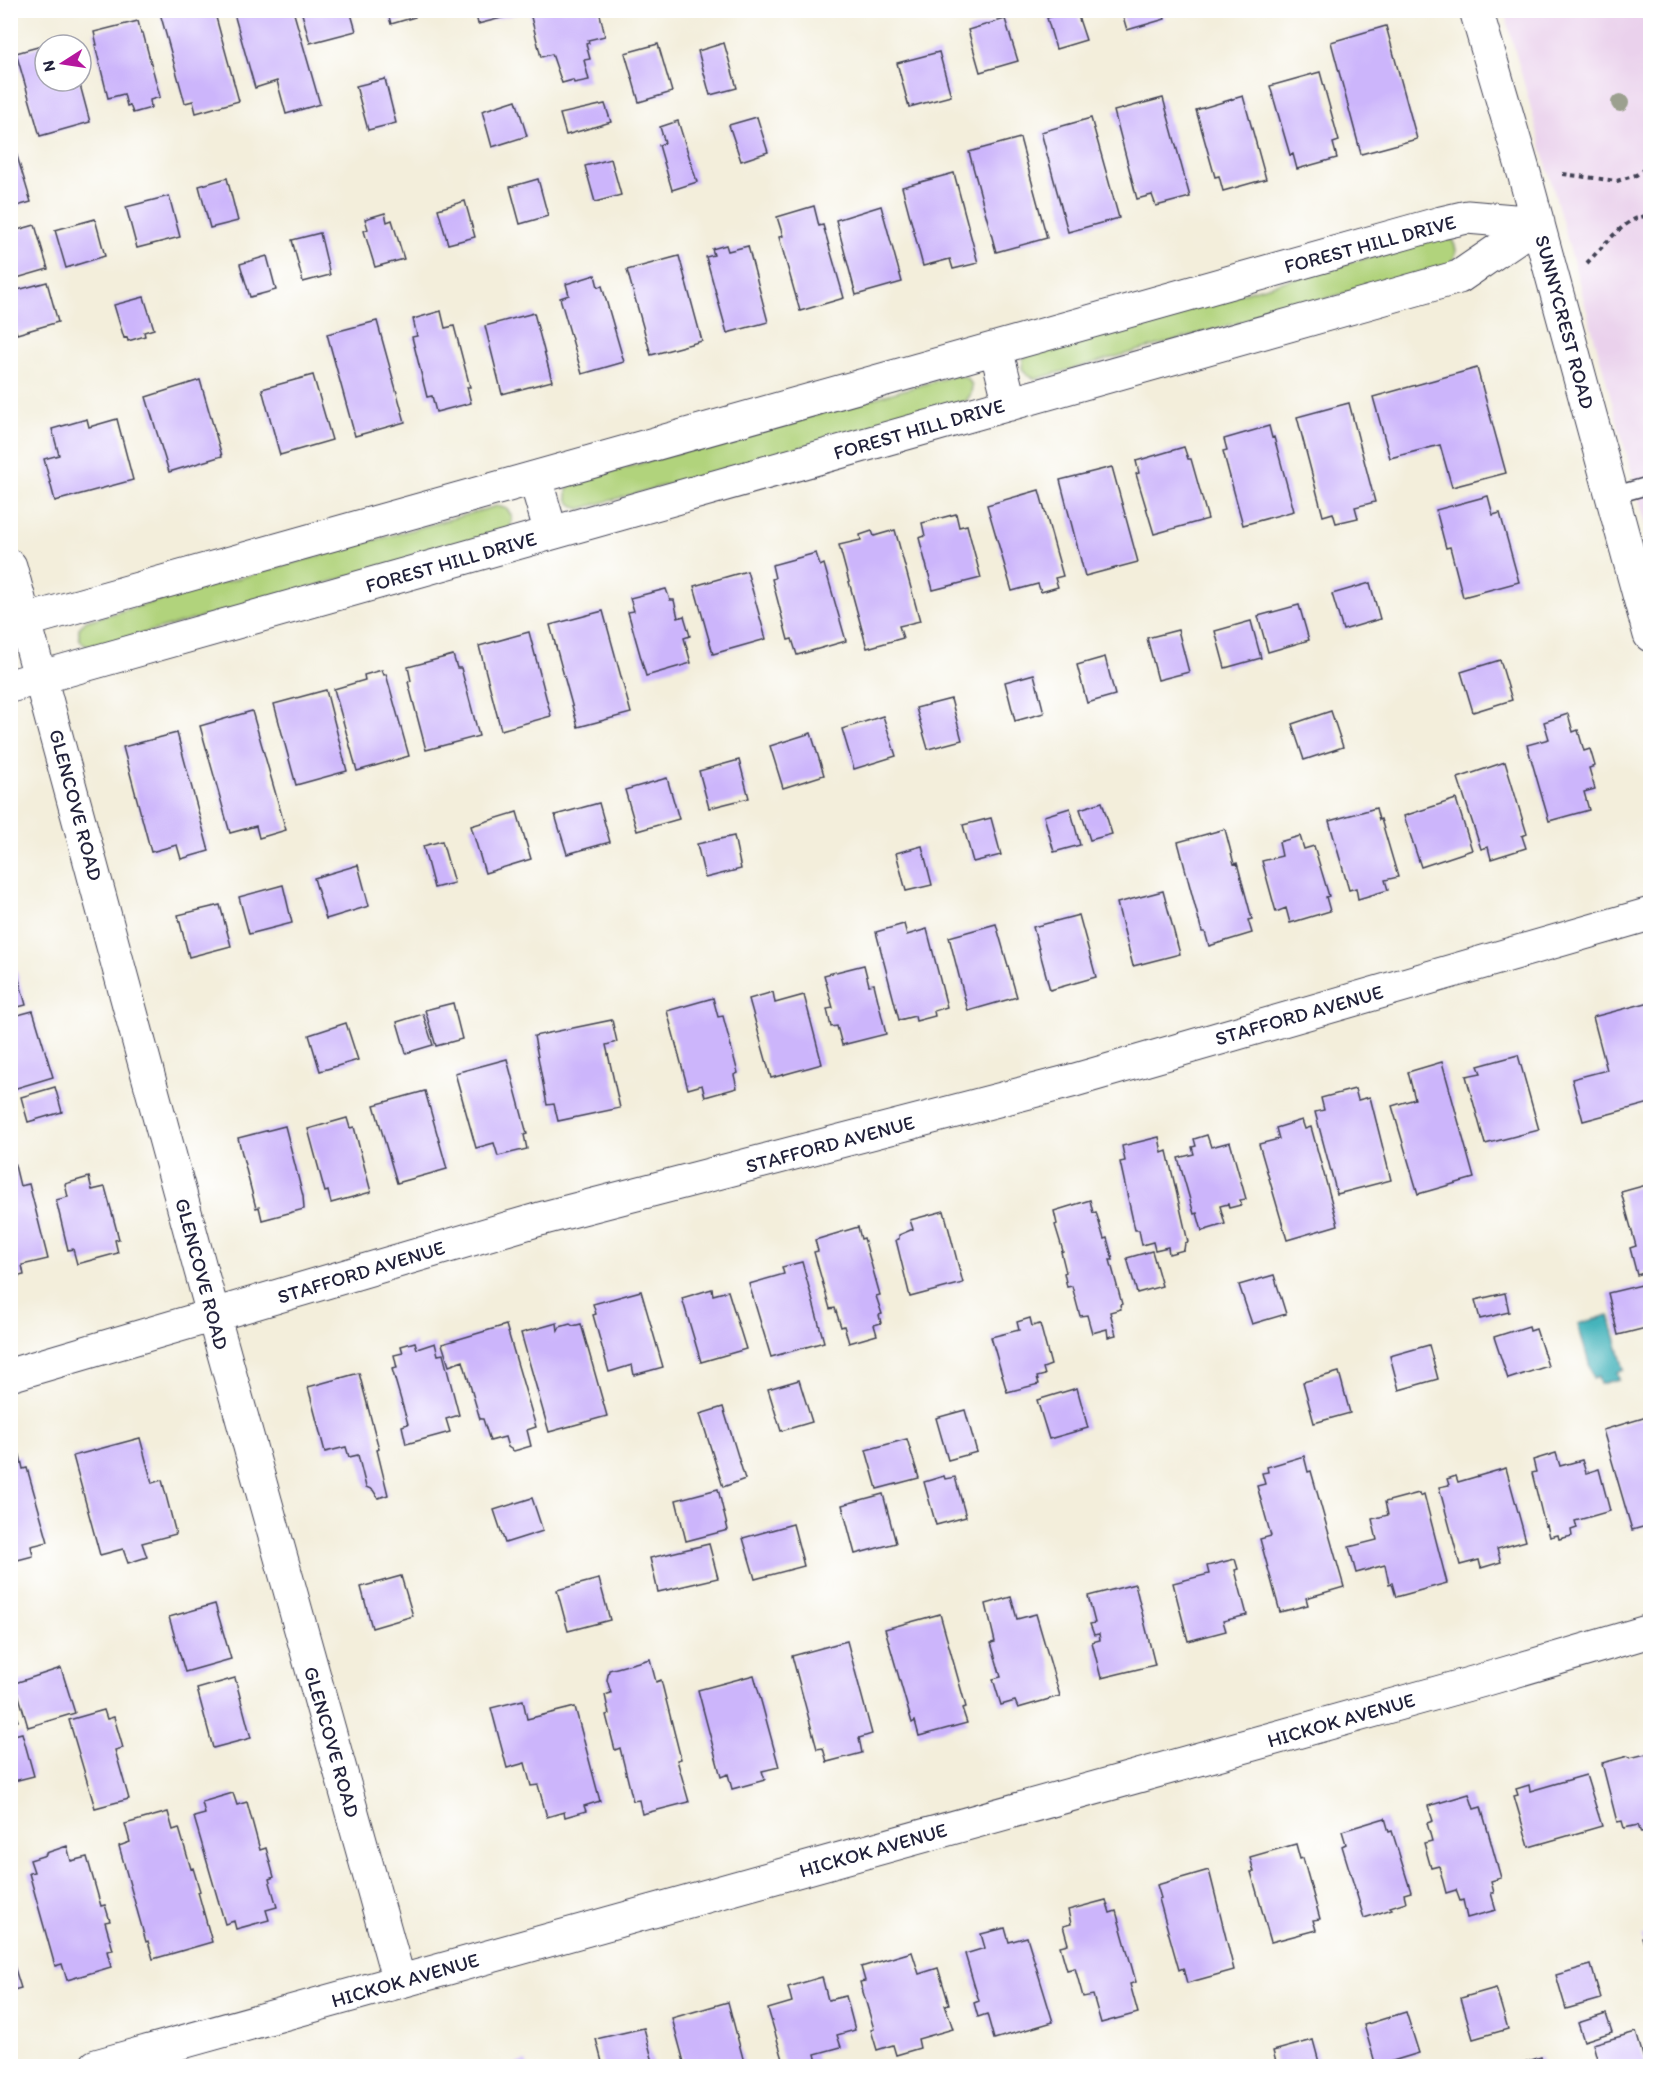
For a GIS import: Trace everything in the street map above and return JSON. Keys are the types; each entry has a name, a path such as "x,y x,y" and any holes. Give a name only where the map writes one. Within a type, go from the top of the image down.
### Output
{"street":[{"name":"SUNNYCREST ROAD","path":"1476,10 1538,223 1650,635"},
{"name":"FOREST HILL DRIVE","path":"18,623 1467,217 1538,223"},
{"name":"FOREST HILL DRIVE","path":"10,686 1459,277 1538,223"},
{"path":"996,348 1010,404"},
{"path":"535,478 551,533"},
{"name":"GLENCOVE ROAD","path":"10,566 18,623 41,677 213,1316 399,1981"},
{"name":"STAFFORD AVENUE","path":"10,1376 540,1219 1075,1080 1650,914"},
{"name":"HICKOK AVENUE","path":"96,2067 1453,1689 1650,1631"}],"lane":[{"path":"1612,496 1650,485"}],"path":[{"path":"1558,173 1617,182 1636,175 1650,165"},
{"path":"1584,266 1628,222 1644,215 1650,217"}],"shaded area":[{"path":"1504,11 1650,11 1650,528 1647,528"}],"green space":[{"path":"1442,237 1452,240 1456,250 1450,264 1036,379 1027,375 1022,369 1023,359 1030,353"},
{"path":"957,375 967,378 972,385 971,394 966,401 580,509 571,504 567,496 567,489 574,482"},
{"path":"497,506 507,509 512,516 511,525 506,533 91,648 83,643 79,636 79,628 86,621"}],"water":[{"path":"1609,1315 1624,1370 1617,1372 1619,1379 1600,1384 1598,1376 1593,1378 1578,1324"}],"building":[{"path":"169,10 214,10 239,101 196,113 193,101 185,103 160,13"},
{"path":"233,10 293,10 320,104 286,114 277,81 255,88"},
{"path":"301,10 350,10 356,31 310,43"},
{"path":"387,10 414,10 415,17 391,24"},
{"path":"475,10 528,10 529,11 478,24"},
{"path":"539,10 599,10 605,36 588,40 589,43 586,44 590,59 584,60 589,80 562,83 552,54 541,57 530,13"},
{"path":"1076,10 1086,40 1056,49 1047,18"},
{"path":"1121,10 1163,10 1165,19 1127,30"},
{"path":"1005,19 1018,61 980,72 968,30"},
{"path":"138,21 160,97 150,100 151,108 133,113 130,105 127,106 124,94 108,98 94,32"},
{"path":"1386,26 1417,139 1361,154 1331,42"},
{"path":"724,43 737,88 710,95 698,51"},
{"path":"658,44 672,92 639,102 625,53"},
{"path":"33,48 33,93 82,93 90,122 40,136 16,53"},
{"path":"939,52 951,96 909,107 897,63"},
{"path":"1320,72 1339,141 1333,143 1337,158 1297,169 1293,154 1290,155 1270,86"},
{"path":"385,79 396,123 368,130 356,86"},
{"path":"1243,96 1266,179 1223,191 1219,176 1215,177 1196,110"},
{"path":"1163,98 1190,197 1156,206 1152,195 1137,199 1114,111"},
{"path":"516,100 527,136 492,147 482,111"},
{"path":"605,104 611,122 566,135 560,114"},
{"path":"757,117 768,152 741,161 729,125"},
{"path":"1091,118 1119,218 1068,232 1041,132"},
{"path":"678,121 697,182 672,190 659,145 665,143 660,127"},
{"path":"10,133 31,202 10,208"},
{"path":"1020,138 1047,238 996,252 969,152"},
{"path":"611,159 621,195 595,202 585,166"},
{"path":"954,173 978,263 953,269 950,259 923,266 902,187"},
{"path":"227,178 238,221 210,228 199,186"},
{"path":"538,179 548,216 520,224 510,187"},
{"path":"169,196 180,237 137,248 126,207"},
{"path":"465,201 475,237 448,244 438,209"},
{"path":"814,206 819,226 823,225 844,298 800,311 779,237 783,236 777,217"},
{"path":"881,206 902,282 856,295 836,220"},
{"path":"385,213 387,222 392,220 404,259 375,267 364,231 368,229 365,219"},
{"path":"95,219 105,256 66,268 55,230"},
{"path":"35,225 48,269 10,280 10,232"},
{"path":"320,233 330,275 303,282 292,240"},
{"path":"726,245 728,251 748,246 768,322 727,333 706,257 714,255 712,249"},
{"path":"267,256 276,290 250,297 240,264"},
{"path":"679,256 702,341 651,355 627,270"},
{"path":"595,275 598,287 602,286 624,362 582,374 560,298 569,295 566,284"},
{"path":"47,282 58,322 17,334 10,312 10,292"},
{"path":"144,297 154,329 144,332 145,336 128,341 127,337 124,338 114,305"},
{"path":"441,311 445,328 454,326 470,387 467,387 471,403 436,412 432,396 427,397 412,337 417,336 413,319"},
{"path":"534,313 552,381 502,394 485,326"},
{"path":"377,321 405,422 355,436 327,334"},
{"path":"1477,368 1506,473 1452,487 1440,445 1390,458 1373,397"},
{"path":"313,375 332,440 280,455 262,389"},
{"path":"200,380 222,456 169,472 146,397"},
{"path":"1349,403 1375,502 1355,507 1358,518 1336,523 1333,513 1323,516 1297,417"},
{"path":"87,419 89,427 117,419 133,480 55,501 44,459 59,455 52,429"},
{"path":"1269,426 1294,511 1243,525 1223,451 1227,450 1224,439"},
{"path":"1184,447 1188,459 1191,459 1208,519 1154,534 1136,474 1139,473 1136,461"},
{"path":"1112,467 1138,562 1085,576 1060,480"},
{"path":"1039,490 1063,576 1055,578 1058,587 1041,592 1038,584 1012,591 987,505"},
{"path":"1488,496 1493,515 1500,513 1519,582 1463,597 1450,547 1446,548 1436,510"},
{"path":"956,514 959,527 967,525 981,578 933,590 919,538 925,536 922,523"},
{"path":"895,530 920,621 899,626 903,638 867,648 839,545 861,540 860,535 872,531 874,536"},
{"path":"816,553 820,566 824,564 846,641 797,655 792,639 788,640 772,579 775,578 772,565"},
{"path":"747,571 766,639 713,654 694,586"},
{"path":"1370,583 1380,619 1343,630 1332,594"},
{"path":"666,589 670,600 674,600 678,618 684,616 690,636 684,638 691,663 646,676 628,612 634,611 630,598"},
{"path":"1299,605 1309,640 1268,652 1258,616"},
{"path":"603,611 631,713 578,727 550,625"},
{"path":"1251,621 1261,658 1225,668 1215,631"},
{"path":"1178,630 1189,672 1158,680 1147,638"},
{"path":"529,632 551,716 501,730 479,646"},
{"path":"453,655 457,668 461,668 479,736 426,750 408,682 411,681 408,667"},
{"path":"1105,657 1115,695 1087,703 1077,665"},
{"path":"1500,660 1512,700 1473,712 1461,672"},
{"path":"382,670 384,675 386,674 409,756 357,771 334,689 365,680 364,675"},
{"path":"1034,674 1044,713 1015,721 1005,682"},
{"path":"326,690 347,771 296,785 274,704"},
{"path":"951,699 962,740 928,749 916,708"},
{"path":"252,711 286,830 259,838 256,826 230,833 200,726"},
{"path":"1331,711 1343,747 1304,760 1292,724"},
{"path":"1568,714 1573,732 1578,730 1584,751 1590,749 1595,766 1589,768 1595,789 1584,792 1589,810 1549,821 1527,745 1549,739 1544,722"},
{"path":"883,716 896,756 854,769 842,729"},
{"path":"177,733 209,851 181,859 177,845 151,852 123,747"},
{"path":"811,733 824,775 783,788 770,746"},
{"path":"739,760 749,798 709,808 699,771"},
{"path":"1505,762 1527,834 1522,836 1526,848 1491,859 1488,847 1481,849 1458,778"},
{"path":"667,778 679,819 637,831 625,790"},
{"path":"1456,799 1472,850 1421,867 1404,816"},
{"path":"1102,802 1112,834 1090,840 1080,809"},
{"path":"599,803 610,842 567,854 555,815"},
{"path":"1070,808 1080,845 1054,852 1044,816"},
{"path":"1376,808 1398,877 1385,880 1388,890 1358,899 1356,888 1349,890 1329,821"},
{"path":"517,812 531,859 485,873 471,826"},
{"path":"991,818 1001,855 973,862 963,825"},
{"path":"1225,829 1252,919 1248,920 1252,933 1209,946 1205,932 1202,932 1178,842"},
{"path":"734,836 741,869 705,878 697,844"},
{"path":"1300,836 1304,849 1314,846 1329,896 1326,897 1330,911 1290,923 1286,908 1276,912 1262,861 1282,856 1279,842"},
{"path":"442,841 454,883 434,888 423,846"},
{"path":"922,846 932,885 906,891 896,853"},
{"path":"358,865 369,906 326,919 314,878"},
{"path":"283,885 292,923 249,934 239,897"},
{"path":"1163,891 1180,954 1133,966 1117,903"},
{"path":"220,905 231,946 189,957 178,915"},
{"path":"1079,915 1096,977 1050,990 1033,927"},
{"path":"904,924 907,935 927,929 947,1007 934,1011 935,1016 916,1021 915,1016 899,1020 876,932"},
{"path":"996,924 1017,997 968,1011 949,937"},
{"path":"15,965 26,1005 10,1009 10,966"},
{"path":"864,965 869,985 874,984 886,1034 842,1045 837,1026 831,1027 827,1009 833,1008 824,975"},
{"path":"773,992 775,1003 804,995 822,1064 771,1078 749,999"},
{"path":"713,998 718,1017 723,1016 738,1073 734,1075 737,1088 705,1097 702,1085 688,1089 667,1011"},
{"path":"1650,1002 1650,1103 1583,1121 1572,1079 1607,1070 1593,1017"},
{"path":"453,1003 462,1039 436,1046 425,1010"},
{"path":"33,1011 53,1077 10,1090 10,1017"},
{"path":"423,1014 433,1045 406,1053 397,1022"},
{"path":"612,1020 617,1042 606,1045 620,1108 558,1121 554,1104 547,1105 534,1036"},
{"path":"346,1023 358,1060 320,1071 309,1035"},
{"path":"1518,1055 1539,1130 1485,1144 1466,1076 1481,1073 1478,1066"},
{"path":"507,1059 527,1134 524,1135 527,1149 498,1156 494,1143 476,1148 455,1073"},
{"path":"1442,1062 1474,1178 1418,1194 1392,1106 1415,1099 1408,1072"},
{"path":"55,1087 62,1112 28,1122 21,1097"},
{"path":"1355,1089 1358,1100 1370,1097 1391,1180 1337,1194 1315,1112 1324,1110 1321,1098"},
{"path":"425,1091 447,1169 397,1183 374,1105"},
{"path":"347,1118 350,1128 354,1127 371,1192 331,1203 328,1191 325,1192 308,1129"},
{"path":"1302,1120 1305,1129 1311,1127 1338,1225 1287,1240 1259,1144 1279,1139 1276,1128"},
{"path":"285,1126 303,1196 304,1209 262,1220 259,1207 256,1208 238,1138"},
{"path":"1207,1135 1211,1147 1230,1142 1246,1199 1240,1200 1241,1205 1229,1208 1228,1204 1220,1206 1225,1224 1202,1231 1197,1213 1194,1214 1178,1158 1194,1154 1192,1147 1196,1146 1194,1139"},
{"path":"1159,1137 1162,1153 1167,1151 1188,1242 1185,1243 1184,1250 1169,1254 1168,1247 1155,1250 1153,1242 1142,1245 1139,1230 1135,1230 1120,1162 1125,1161 1122,1146"},
{"path":"10,1157 13,1157 20,1186 29,1184 48,1259 22,1265 24,1275 10,1278"},
{"path":"89,1177 92,1190 105,1187 119,1239 115,1240 118,1253 77,1264 73,1249 68,1250 56,1200 68,1197 65,1184"},
{"path":"1650,1184 1650,1271 1637,1275 1630,1248 1636,1246 1621,1192"},
{"path":"1090,1200 1104,1239 1107,1238 1113,1260 1110,1260 1122,1304 1121,1309 1110,1312 1116,1335 1108,1337 1107,1329 1092,1333 1087,1315 1080,1316 1072,1286 1067,1287 1061,1252 1063,1251 1055,1225 1057,1224 1054,1211"},
{"path":"944,1211 963,1283 910,1297 896,1240 899,1239 899,1235 913,1229 910,1220"},
{"path":"858,1227 861,1239 864,1238 880,1295 876,1296 882,1314 879,1315 881,1323 874,1325 877,1335 849,1343 835,1308 830,1309 814,1252 818,1251 815,1240"},
{"path":"1152,1251 1162,1286 1137,1293 1127,1258"},
{"path":"802,1262 824,1342 771,1357 749,1284 784,1274 782,1267"},
{"path":"1274,1275 1286,1314 1252,1324 1239,1285"},
{"path":"1650,1283 1650,1327 1618,1335 1608,1293"},
{"path":"712,1289 713,1295 728,1291 746,1349 701,1362 682,1298"},
{"path":"641,1291 663,1367 634,1375 632,1365 609,1372 593,1315 596,1314 593,1304"},
{"path":"1505,1293 1509,1312 1480,1319 1475,1300"},
{"path":"1030,1318 1032,1326 1040,1324 1051,1365 1043,1368 1045,1375 1037,1377 1039,1384 1007,1392 991,1337 1019,1330 1017,1322"},
{"path":"557,1323 558,1331 560,1327 581,1324 607,1416 549,1432 521,1333"},
{"path":"506,1325 536,1427 527,1430 531,1446 514,1451 508,1447 505,1437 490,1441 483,1419 480,1419 463,1361 449,1366 442,1344"},
{"path":"1529,1326 1530,1331 1536,1329 1548,1366 1508,1379 1494,1337"},
{"path":"415,1342 417,1349 435,1343 438,1355 443,1354 459,1415 446,1419 450,1432 406,1444 402,1426 408,1424 392,1369 397,1368 394,1355 403,1353 401,1346"},
{"path":"1429,1345 1438,1379 1399,1390 1390,1356"},
{"path":"1339,1372 1350,1413 1314,1423 1303,1382"},
{"path":"359,1373 379,1449 377,1450 388,1495 378,1498 373,1490 366,1487 358,1455 349,1457 346,1447 325,1452 308,1387"},
{"path":"799,1380 812,1422 781,1431 768,1389"},
{"path":"1077,1388 1088,1428 1049,1439 1037,1400"},
{"path":"723,1407 745,1479 723,1487 700,1414"},
{"path":"965,1410 977,1452 948,1460 936,1418"},
{"path":"1650,1416 1650,1525 1632,1530 1603,1430"},
{"path":"140,1438 152,1483 162,1480 176,1534 142,1543 147,1557 128,1563 123,1549 100,1555 73,1456"},
{"path":"907,1439 919,1478 877,1489 866,1450"},
{"path":"1556,1453 1560,1466 1582,1460 1586,1473 1599,1469 1610,1511 1575,1521 1577,1528 1571,1530 1572,1536 1559,1539 1558,1535 1550,1537 1547,1525 1545,1526 1532,1473 1536,1472 1533,1460"},
{"path":"20,1455 23,1469 27,1468 48,1542 31,1546 33,1556 10,1562 10,1458"},
{"path":"1304,1456 1308,1472 1311,1471 1344,1587 1306,1598 1308,1605 1280,1612 1260,1539 1271,1536 1257,1486 1265,1484 1262,1473 1268,1472 1267,1467"},
{"path":"1506,1468 1526,1541 1497,1549 1501,1562 1481,1568 1479,1560 1460,1565 1439,1487 1449,1485 1447,1479 1456,1476 1458,1482"},
{"path":"944,1476 945,1479 955,1477 966,1517 936,1525 924,1482"},
{"path":"718,1489 728,1530 686,1541 676,1500"},
{"path":"1419,1493 1420,1496 1424,1494 1447,1583 1396,1597 1392,1583 1389,1584 1385,1565 1356,1573 1349,1547 1377,1540 1372,1519 1388,1515 1385,1502"},
{"path":"883,1494 896,1543 855,1554 842,1505"},
{"path":"532,1498 543,1531 505,1543 494,1510"},
{"path":"793,1524 804,1566 755,1579 743,1538"},
{"path":"709,1544 718,1578 658,1592 650,1558"},
{"path":"1235,1559 1238,1569 1235,1570 1247,1615 1223,1621 1226,1631 1188,1641 1173,1583 1209,1574 1207,1566"},
{"path":"401,1576 413,1616 372,1628 361,1587"},
{"path":"599,1579 610,1620 568,1631 557,1590"},
{"path":"1135,1584 1155,1665 1101,1678 1092,1642 1100,1640 1099,1634 1094,1635 1090,1624 1095,1623 1088,1596"},
{"path":"1011,1597 1017,1619 1036,1614 1060,1696 1018,1708 1015,1701 1001,1705 993,1679 1001,1677 991,1643 995,1642 986,1604"},
{"path":"215,1604 231,1659 185,1672 169,1617"},
{"path":"940,1614 966,1707 962,1708 967,1723 919,1736 915,1721 912,1723 885,1629"},
{"path":"847,1641 872,1734 859,1738 862,1753 827,1762 823,1748 817,1749 792,1656"},
{"path":"650,1659 656,1682 661,1680 681,1759 677,1760 689,1802 642,1814 639,1800 633,1801 620,1748 615,1750 606,1715 609,1714 605,1695 611,1693 607,1680 609,1670"},
{"path":"61,1668 75,1713 28,1727 15,1683"},
{"path":"754,1675 779,1767 762,1771 765,1780 732,1789 728,1774 721,1777 698,1690"},
{"path":"235,1678 251,1738 213,1748 197,1689"},
{"path":"10,1699 18,1721 10,1723"},
{"path":"523,1700 527,1719 575,1707 600,1801 584,1806 586,1811 565,1817 564,1812 547,1817 538,1785 531,1786 525,1763 507,1768 491,1708"},
{"path":"104,1710 107,1719 114,1717 123,1748 115,1750 129,1799 95,1808 69,1720"},
{"path":"22,1733 34,1776 10,1782 10,1736"},
{"path":"1650,1753 1650,1830 1641,1833 1638,1825 1624,1828 1622,1821 1617,1822 1602,1763"},
{"path":"1586,1775 1602,1826 1529,1847 1514,1796 1518,1795 1516,1789 1529,1785 1530,1791"},
{"path":"233,1793 237,1805 247,1802 260,1850 266,1848 274,1877 269,1879 277,1907 266,1910 269,1920 236,1929 234,1921 225,1924 194,1817 205,1814 202,1802"},
{"path":"1469,1794 1474,1809 1481,1807 1501,1878 1491,1881 1494,1893 1491,1893 1496,1910 1467,1918 1463,1900 1460,1901 1456,1890 1446,1893 1439,1866 1431,1868 1424,1843 1432,1841 1427,1823 1433,1821 1428,1806"},
{"path":"168,1812 173,1830 179,1828 191,1869 193,1868 212,1942 153,1959 148,1941 146,1942 119,1846 130,1842 125,1824"},
{"path":"1385,1818 1389,1832 1392,1831 1411,1892 1404,1894 1406,1902 1364,1918 1342,1846 1346,1844 1342,1831"},
{"path":"1296,1844 1300,1859 1303,1858 1320,1919 1313,1920 1316,1930 1271,1942 1251,1872 1254,1872 1250,1857"},
{"path":"67,1846 71,1861 87,1857 101,1906 105,1905 110,1921 105,1922 113,1950 107,1951 111,1967 67,1980 62,1964 55,1966 29,1873 34,1872 30,1860"},
{"path":"1209,1870 1234,1970 1187,1983 1183,1968 1179,1970 1157,1885"},
{"path":"1106,1900 1110,1913 1116,1911 1136,1982 1130,1984 1138,2013 1101,2023 1093,1995 1083,1997 1075,1968 1067,1970 1060,1946 1068,1944 1063,1926 1071,1924 1068,1910"},
{"path":"1005,1928 1009,1942 1027,1937 1053,2022 994,2039 987,2014 978,2017 974,2003 979,2001 965,1954 985,1948 981,1934"},
{"path":"1650,1934 1650,1965 1642,1937"},
{"path":"912,1952 919,1974 938,1968 949,2004 945,2005 953,2029 918,2039 920,2048 896,2055 893,2045 877,2050 871,2030 874,2029 860,1982 865,1981 861,1967"},
{"path":"10,1953 21,1988 10,1991"},
{"path":"1591,1965 1601,1999 1566,2009 1556,1975"},
{"path":"822,1977 828,2000 846,1996 855,2030 837,2035 841,2047 815,2054 818,2066 785,2066 768,2009 792,2002 788,1987"},
{"path":"1496,1988 1508,2029 1473,2039 1461,1998"},
{"path":"728,2002 745,2066 685,2066 672,2018"},
{"path":"1406,2012 1419,2053 1376,2066 1364,2025"},
{"path":"1606,2014 1612,2032 1584,2041 1578,2023"},
{"path":"644,2028 654,2066 603,2066 596,2039"},
{"path":"1636,2032 1646,2066 1599,2066 1593,2044"},
{"path":"1313,2040 1320,2066 1277,2066 1273,2051"},
{"path":"1541,2057 1543,2066 1512,2066"},
{"path":"526,2061 528,2066 510,2066"}]}
